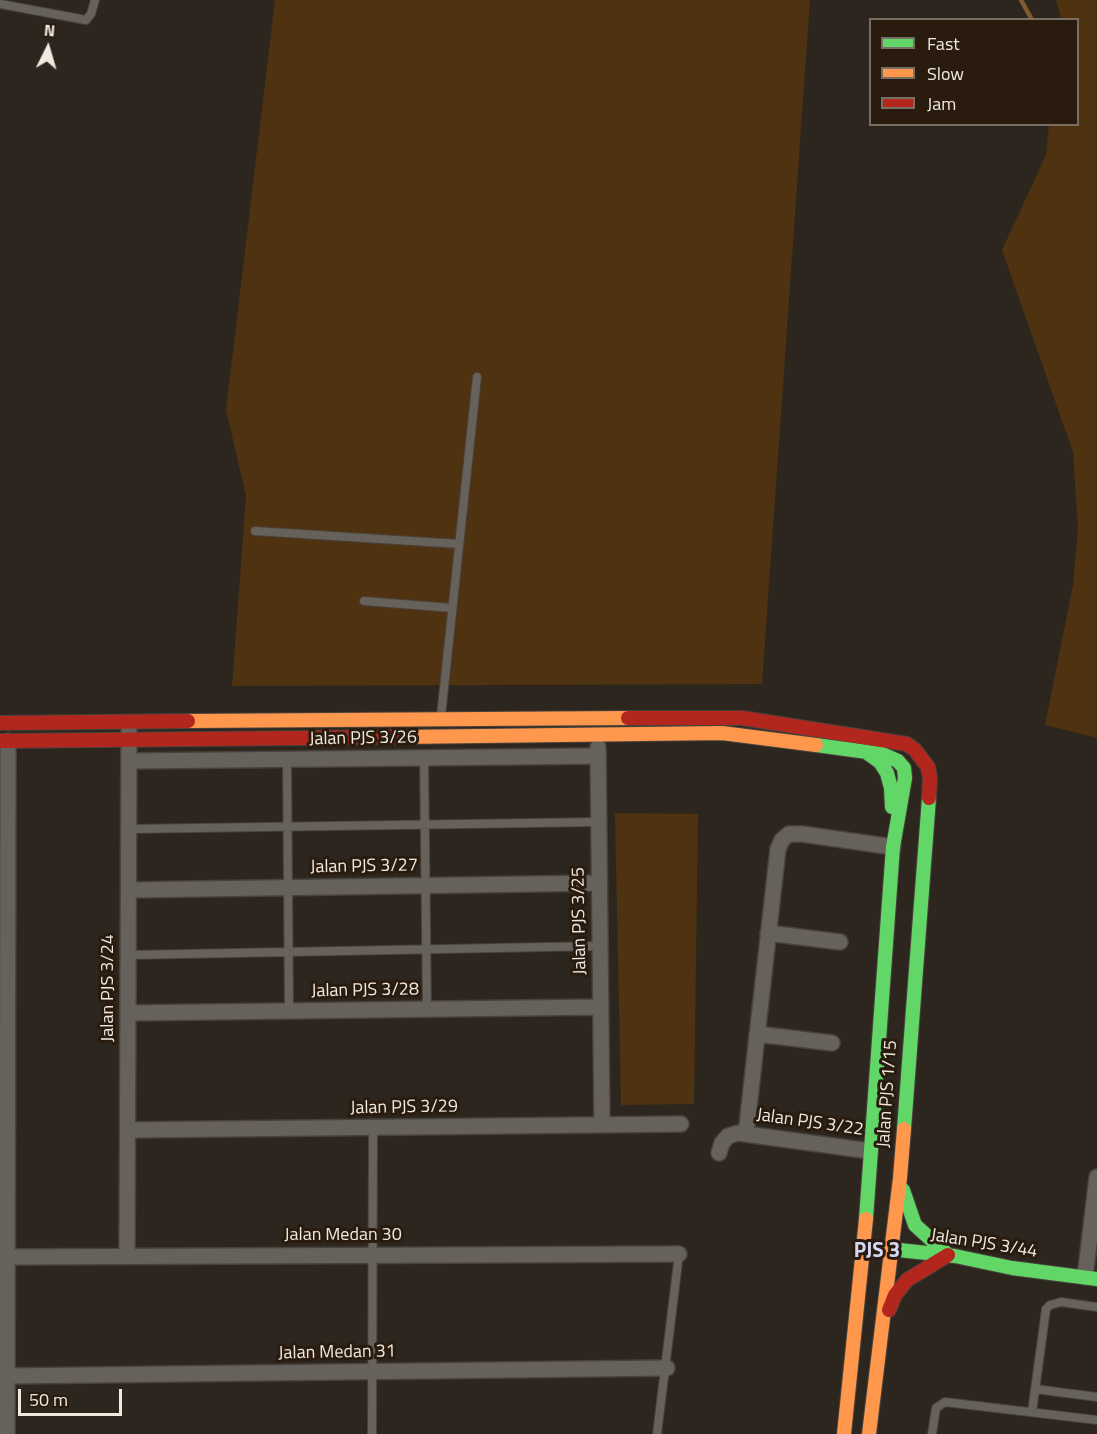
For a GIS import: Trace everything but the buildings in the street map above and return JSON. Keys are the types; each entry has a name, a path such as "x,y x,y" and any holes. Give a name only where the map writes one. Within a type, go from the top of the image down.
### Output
{"main road":[{"path":"0,723 441,718 742,718 891,740 907,744 921,757 904,768 892,758 866,752 722,733 4,741"},
{"path":"866,752 880,762 887,773 891,788 893,847"},
{"name":"Jalan PJS 1/15","path":"869,1434 900,1178 930,778 928,767 921,757"},
{"name":"Jalan PJS 1/15","path":"844,1434 864,1246 893,847 905,777 904,768"},
{"path":"884,1324 895,1295 907,1280 948,1255 915,1226 908,1210 900,1178"},
{"name":"Jalan PJS 3/44","path":"864,1246 948,1255 1012,1268 1091,1278"}],"street":[{"name":"Jalan PJS 3/25","path":"598,717 602,1125"},
{"name":"Jalan PJS 3/24","path":"128,1256 129,721"},
{"path":"4,741 3,1140 7,1257 3,1325 7,1376 7,1434"},
{"name":"Jalan PJS 3/26","path":"129,761 598,756"},
{"path":"746,1134 778,849 782,840 789,834 893,847"},
{"name":"Jalan PJS 3/27","path":"129,890 599,883"},
{"path":"768,933 840,942"},
{"name":"Jalan PJS 3/28","path":"128,1013 601,1007"},
{"path":"757,1034 832,1043"},
{"name":"Jalan PJS 3/29","path":"128,1130 681,1124"},
{"name":"Jalan PJS 3/22","path":"719,1153 722,1143 728,1136 746,1134 870,1151"},
{"path":"1091,1278 1097,1177"},
{"name":"Jalan Medan 30","path":"7,1257 679,1254"},
{"name":"Jalan Medan 31","path":"7,1376 667,1368"}],"lane":[{"path":"0,4 86,20 91,14 95,0"},
{"path":"441,718 477,377"},
{"path":"255,531 459,544"},
{"path":"364,602 452,608"},
{"path":"424,758 428,1010"},
{"path":"287,760 289,1011"},
{"path":"129,829 598,822"},
{"path":"129,954 600,946"},
{"path":"372,1434 373,1128"},
{"path":"657,1434 667,1368 679,1254"},
{"path":"1032,1412 1046,1309 1061,1302 1097,1307"},
{"path":"1035,1389 1097,1398"},
{"path":"932,1434 936,1408 945,1402 1097,1420"}],"shaded area":[{"path":"275,0 810,0 762,684 232,686 246,496 226,410"},
{"path":"1056,0 1097,0 1097,738 1045,725 1073,585 1078,528 1073,452 1002,250 1046,155 1049,126 1079,126 1079,18 1061,18"},
{"path":"615,813 698,814 694,1104 621,1105"}],"waterway":[{"path":"1021,0 1031,18"}],"traffic: fast":[{"path":"816,745 882,754 898,761 904,768 905,778 893,847 866,1219"},
{"path":"866,752 880,762 887,773 892,807"},
{"path":"904,1129 929,798"},
{"path":"903,1190 915,1225 948,1255"},
{"path":"880,1248 955,1256 1012,1268 1097,1279"}],"traffic: slow":[{"path":"188,721 628,718"},
{"path":"400,737 722,733 816,745"},
{"path":"869,1434 904,1129"},
{"path":"844,1434 866,1219"}],"traffic: jam":[{"path":"628,718 742,718 907,744 915,750 928,767 929,798"},
{"path":"0,723 188,721"},
{"path":"0,741 400,737"},
{"path":"889,1310 895,1295 907,1280 948,1255"}],"district":[{"name":"PJS 3","path":"877,1252"}]}
